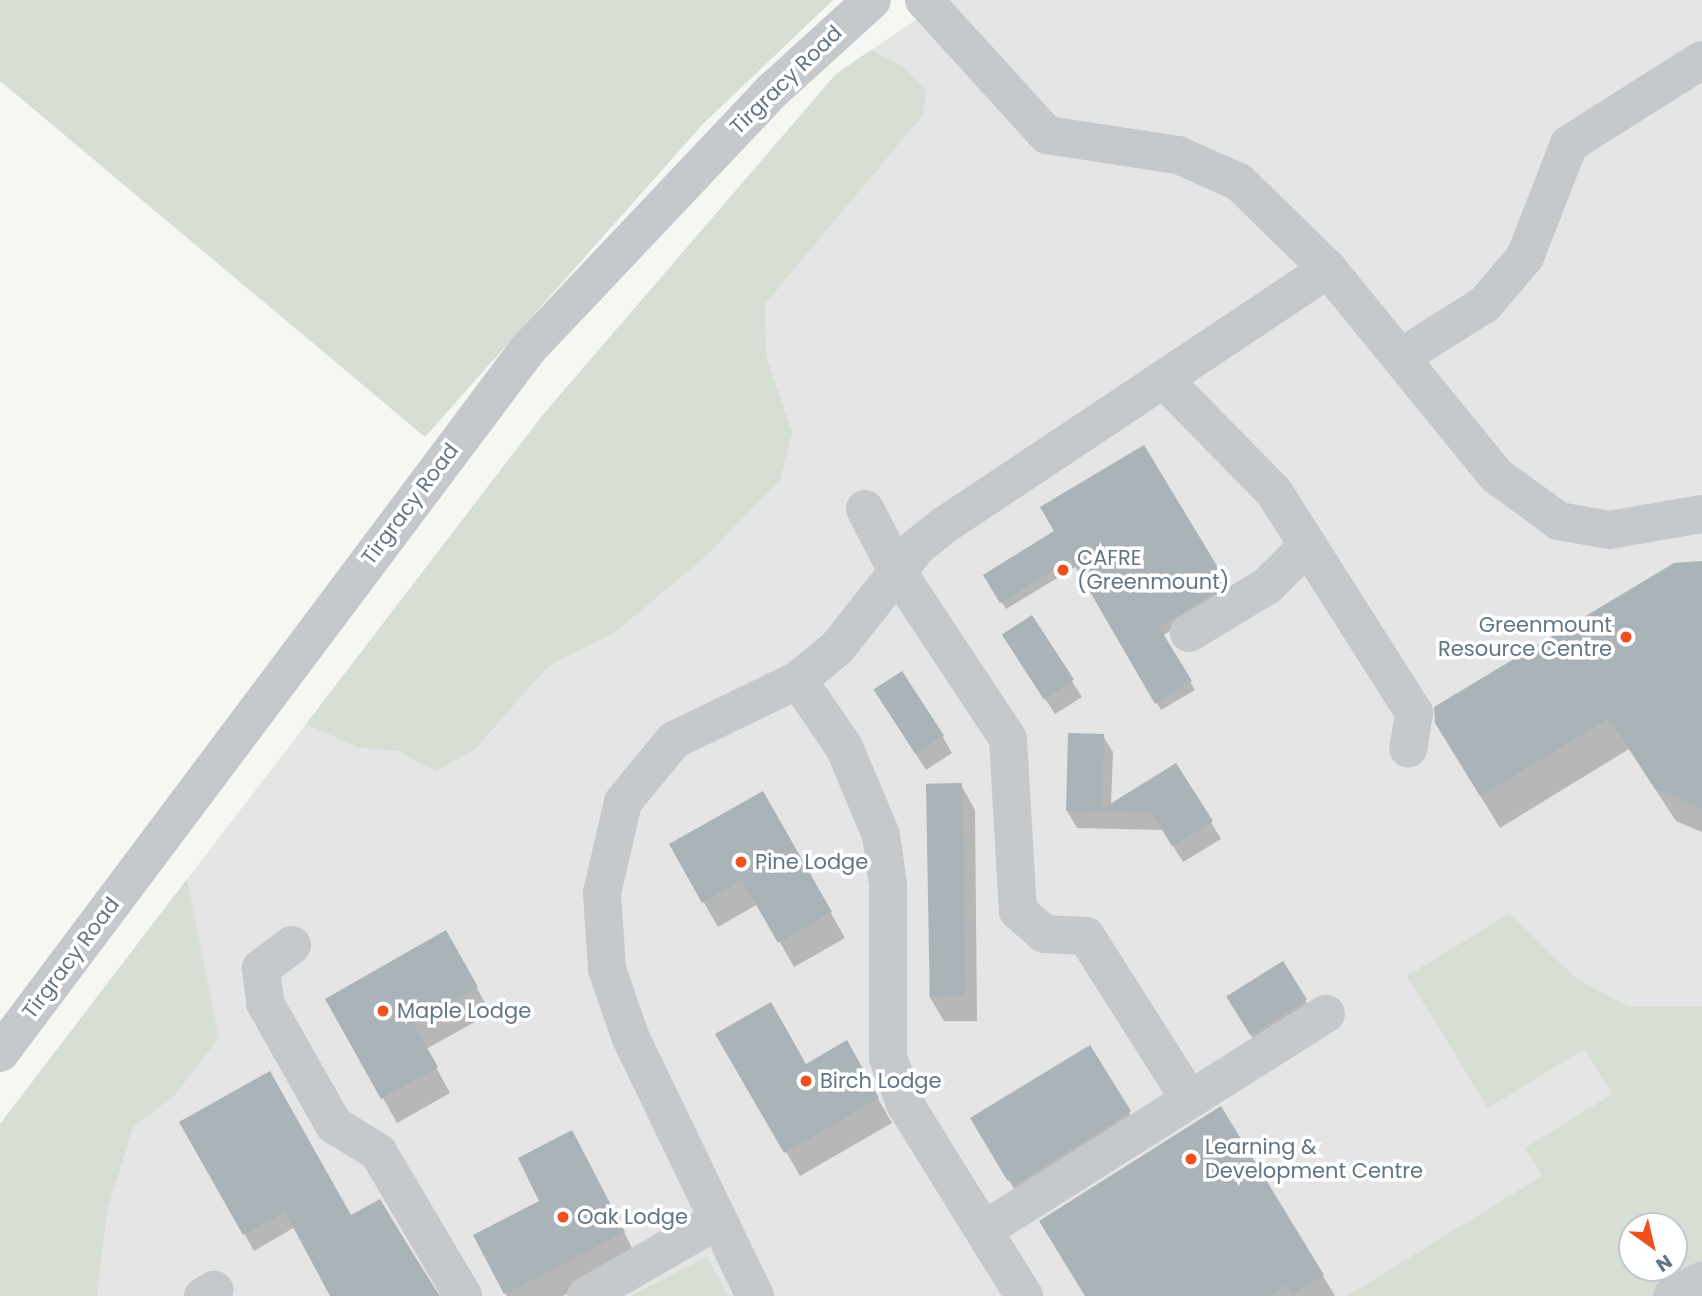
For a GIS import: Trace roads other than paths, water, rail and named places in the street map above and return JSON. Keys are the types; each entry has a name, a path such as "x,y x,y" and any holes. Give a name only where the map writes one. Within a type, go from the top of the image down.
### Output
{"street":[{"name":"Tirgracy Road","path":"0,1053 528,349 772,91 872,0"},
{"path":"924,0 1046,135 1178,155 1239,182 1283,218 1497,476 1559,521 1609,530 1702,514"},
{"path":"1401,357 1485,304 1525,257 1569,144 1702,60"},
{"path":"755,1296 630,1036 607,969 602,893 623,802 642,773 674,740 798,680 837,648 897,570 943,526 1328,269"},
{"path":"1163,379 1258,472 1308,545 1414,713 1408,749"},
{"path":"865,509 897,570 1007,739 1018,911 1044,934 1086,936 1190,1100"},
{"path":"1189,633 1267,586 1308,545"},
{"path":"798,680 844,747 881,835 888,885 888,1058 905,1104 986,1228 1024,1296"},
{"path":"292,945 261,968 265,1003 334,1125 378,1152 463,1296"},
{"path":"986,1228 1326,1014"},
{"path":"586,1296 718,1220"},
{"path":"1672,1296 1702,1280"}],"place":[{"name":"CAFRE (Greenmount)","path":"1063,570"},
{"name":"Greenmount Resource Centre","path":"1626,637"},
{"name":"Pine Lodge","path":"741,862"},
{"name":"Maple Lodge","path":"383,1011"},
{"name":"Birch Lodge","path":"806,1081"},
{"name":"Learning & Development Centre","path":"1191,1159"},
{"name":"Oak Lodge","path":"563,1217"}]}
